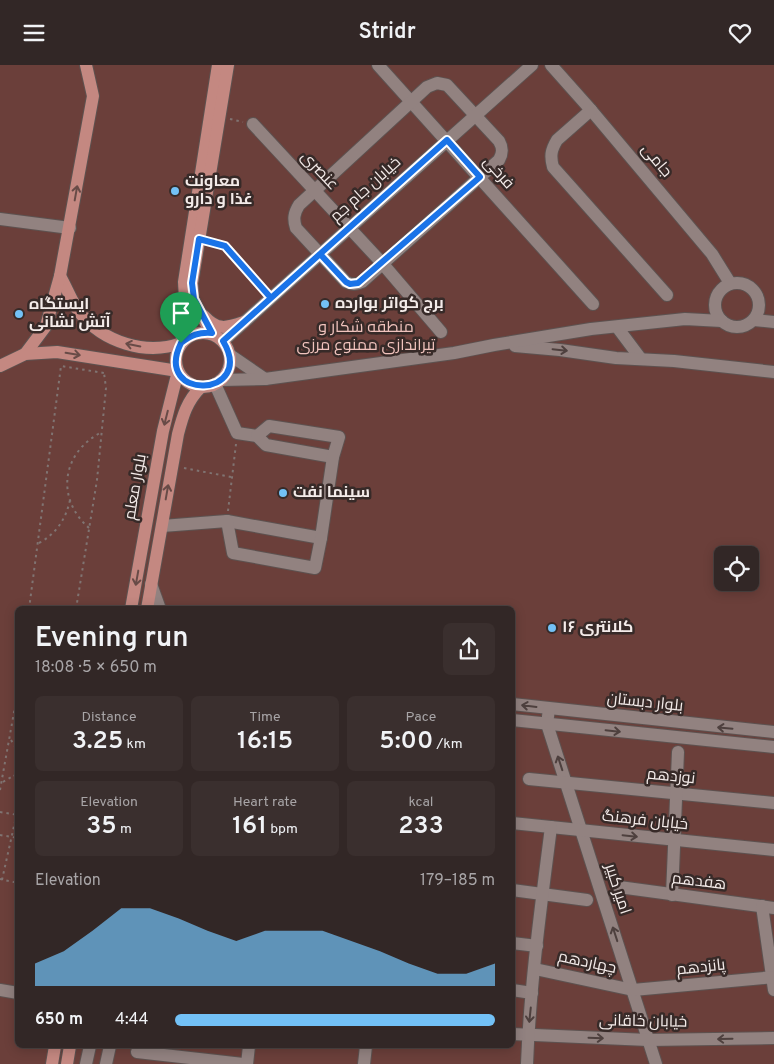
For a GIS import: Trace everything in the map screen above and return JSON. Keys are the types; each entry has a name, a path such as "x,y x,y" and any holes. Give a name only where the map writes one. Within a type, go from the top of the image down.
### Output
{"main road":[{"path":"80,65 89,79"},
{"path":"0,366 25,353 46,326 60,276 70,228 93,96 86,65"},
{"path":"218,65 185,272 186,317 176,363 178,371 184,379 192,385 201,387 218,382 227,372 230,363 230,355 223,341 212,333 198,309 194,299 192,283 228,65"},
{"path":"60,276 79,312 91,326 106,337 124,343 163,348 181,343 198,333 212,333"},
{"path":"198,309 211,323 220,327 228,327 244,322"},
{"path":"25,353 57,352 178,371"},
{"name":"بلوار معلم","path":"132,606 163,431 178,371"},
{"name":"بلوار معلم","path":"147,606 172,465 184,409 191,397 201,387"},
{"path":"52,1064 55,1048"},
{"path":"67,1064 70,1048"}],"street":[{"name":"فرخی","path":"378,65 593,305"},
{"name":"خیابان جام جم","path":"223,341 532,65"},
{"name":"جامی","path":"550,65 591,110 712,254 730,283"},
{"path":"437,83 447,85 475,115 499,141 502,151 499,159 362,281 350,284 346,282 296,228 294,222 299,205 427,87 437,83"},
{"path":"591,110 557,141 553,147 550,157 553,167 667,295"},
{"name":"عنصری","path":"253,124 382,263 442,332"},
{"path":"0,219 70,228"},
{"path":"730,283 742,283 752,288 759,298 760,309 754,320 744,326 732,327 722,321 716,312 715,300 720,289 730,283"},
{"path":"333,457 266,445 257,436 237,433 218,382 265,379 454,353 591,329 685,319 722,321"},
{"path":"754,320 774,322"},
{"path":"617,327 641,359"},
{"path":"494,345 774,372"},
{"path":"230,355 265,379"},
{"path":"227,521 233,553 315,568 333,457 339,437 269,425 257,436"},
{"path":"162,526 227,521 321,538"},
{"path":"151,584 159,606"},
{"name":"بلوار دبستان","path":"515,704 774,733"},
{"path":"547,724 549,709"},
{"name":"بلوار دبستان","path":"515,719 774,747"},
{"name":"امیر کبیر","path":"547,724 656,1064"},
{"path":"672,895 678,794 678,752"},
{"name":"نوزدهم","path":"529,779 774,803"},
{"name":"خیابان فرهنگ","path":"515,823 774,850"},
{"path":"527,1064 528,1035 542,894 551,827"},
{"name":"هفدهم","path":"619,887 768,907"},
{"path":"515,890 587,900"},
{"path":"768,907 774,990"},
{"path":"515,943 537,946"},
{"name":"چهاردهم","path":"535,969 633,990"},
{"name":"پانزدهم","path":"633,990 773,977"},
{"path":"0,990 15,992"},
{"path":"515,990 532,993"},
{"name":"خیابان خاقانی","path":"515,1034 648,1040 774,1038"},
{"path":"86,1064 90,1048"},
{"path":"106,1064 110,1048"},
{"path":"247,1064 249,1048"},
{"path":"364,1064 366,1048"},
{"path":"137,1052 243,1064"}],"path":[{"path":"219,117 253,124"},
{"path":"199,239 225,246 271,298"},
{"path":"76,606 97,480 102,432 106,388 102,359"},
{"path":"29,606 61,366 104,373"},
{"path":"89,528 77,516 70,500 67,483 73,459 88,440 102,432"},
{"path":"227,521 237,433"},
{"path":"172,465 232,477"},
{"path":"38,543 57,529 66,515 70,500"},
{"path":"0,790 15,711"},
{"path":"10,739 15,746"},
{"path":"1,783 14,775"},
{"path":"0,812 15,815"},
{"path":"15,822 1,879 15,882"},
{"path":"0,835 15,838"}],"green space":[{"name":"منطقه شکار و تیراندازی ممنوع مرزی","path":"0,65 774,65 774,1064 0,1064"}],"place":[{"name":"معاونت غذا و دارو","path":"175,191"},
{"name":"برج کواتر بوارده","path":"325,304"},
{"name":"ایستگاه آتش نشانی","path":"19,314"},
{"name":"سینما نفت","path":"283,493"},
{"name":"کلانتری ۱۶","path":"552,628"}],"route":[{"path":"181,343 176,363 178,371 184,379 192,385 201,387 215,384 227,372 230,363 230,355 223,341 320,254 346,282 350,284 358,283 480,177 447,140 271,298 225,246 199,239 192,283 194,299 212,333 198,333 181,343"}]}
